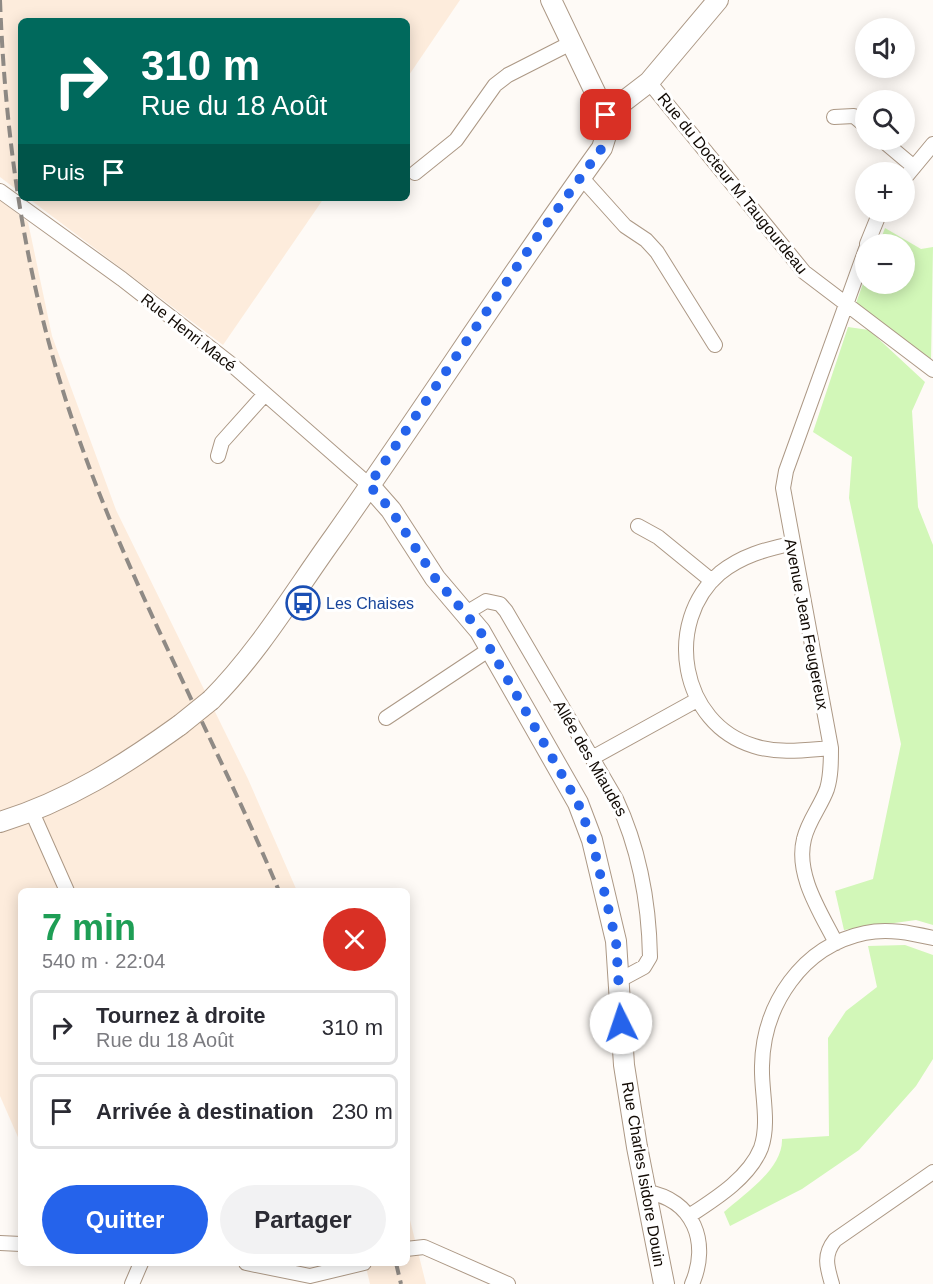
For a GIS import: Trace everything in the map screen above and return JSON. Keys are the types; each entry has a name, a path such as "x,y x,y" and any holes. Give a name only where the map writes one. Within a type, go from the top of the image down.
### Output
{"street":[{"path":"0,822 32,812 90,786 211,700 257,645 602,148 607,132 606,115 551,0"},
{"path":"606,115 649,82 718,0"},
{"path":"415,173 456,140 495,85 508,75 573,42"},
{"name":"Rue du Docteur M Taugourdeau","path":"649,82 804,272 933,370"},
{"path":"834,117 855,117"},
{"path":"915,166 933,144"},
{"path":"894,150 908,162"},
{"path":"581,177 625,226 646,240 657,252 715,345"},
{"name":"Rue Henri Macé","path":"0,191 122,279 265,394 369,485"},
{"name":"Avenue Jean Feugereux","path":"836,943 813,896 805,874 802,853 804,838 827,789 831,768 831,748 791,544 783,488 786,471 855,275"},
{"path":"217,449 265,394"},
{"name":"Rue Charles Isidore Douin","path":"369,485 391,510 435,578 466,613 490,649 578,803 588,826 616,941 624,1065 664,1284"},
{"path":"638,526 658,537 712,581"},
{"path":"791,544 736,561 712,581 697,602 685,642 688,673 697,700 721,728 738,740 774,751 831,748"},
{"name":"Allée des Miaudes","path":"466,613 486,602 500,604 616,799 630,831 640,868 650,957 644,967 618,981"},
{"path":"386,718 490,649"},
{"path":"592,758 697,700"},
{"path":"32,812 66,888"},
{"path":"689,1216 750,1168 761,1147 764,1120 762,1066 765,1030 776,1001 792,977 814,957 836,943 865,933 894,931 933,938"},
{"path":"832,1284 826,1264 828,1249 835,1240 933,1172"},
{"path":"646,1192 662,1195 689,1216 698,1233 701,1254 692,1284"},
{"path":"0,1243 18,1244"},
{"path":"411,1249 424,1247 508,1284"},
{"path":"132,1284 140,1266"},
{"path":"257,1266 308,1280 354,1266"}],"shaded area":[{"path":"0,0 460,0 410,74 410,18 18,18 18,191 0,177"},
{"path":"0,200 28,222 52,336 116,510 248,779 296,888 18,888 18,1137 0,1096"},
{"path":"32,201 322,201 223,345"},
{"path":"410,1220 426,1284 370,1284 366,1266 410,1266"}],"green space":[{"path":"885,228 895,234 883,234"},
{"path":"915,246 921,249 933,247 931,363 855,306 859,294 915,294"},
{"path":"848,327 869,330 925,382 912,411 918,507 933,545 933,925 916,920 844,930 835,891 873,879 901,744 849,498 852,457 813,432"},
{"path":"905,945 933,955 933,1059 916,1086 859,1150 802,1189 730,1226 724,1212 769,1171 781,1150 782,1139 829,1136 828,1038 846,1011 877,987 868,946"}],"railway":[{"path":"0,0 6,99 18,198"},
{"path":"19,201 49,343 85,456 137,582 278,888"},
{"path":"397,1266 401,1284"}],"place":[{"name":"Les Chaises","path":"303,603"}],"route":[{"path":"606,115 607,132 602,148 535,240 369,485 391,510 435,578 480,631 578,803 592,840 616,941 621,1023"}]}
